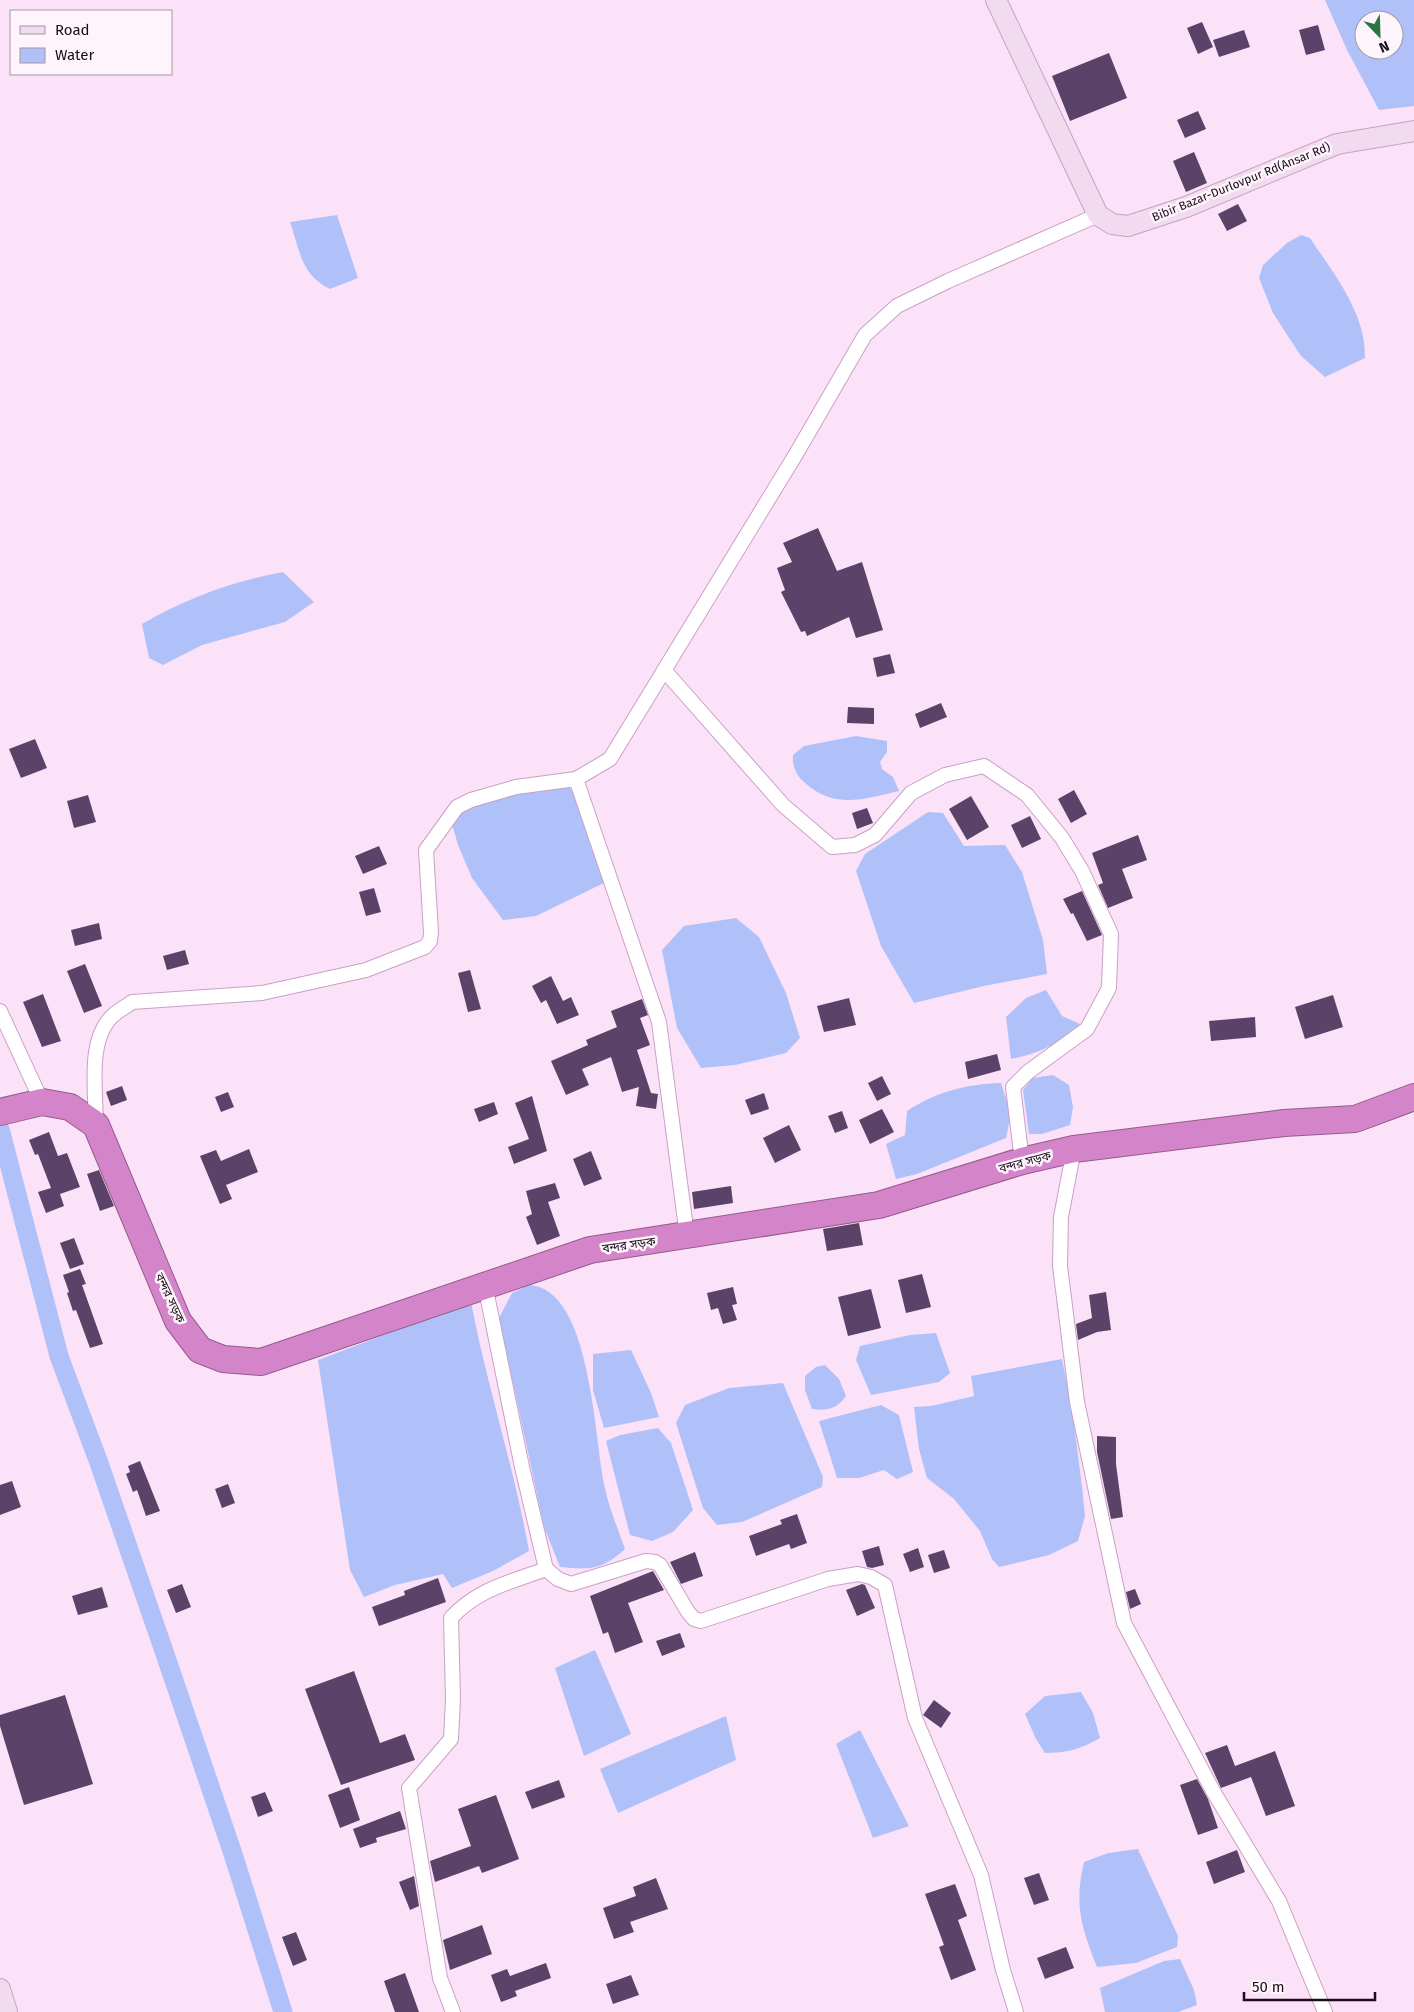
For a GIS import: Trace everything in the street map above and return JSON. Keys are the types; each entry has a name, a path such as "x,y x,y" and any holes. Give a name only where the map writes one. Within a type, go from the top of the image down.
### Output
{"highway":[{"name":"বন্দর সড়ক","path":"96,1125 178,1321 200,1350 223,1360 260,1362 485,1284 590,1250 878,1205 1022,1161 1074,1149 1284,1123 1355,1119 1414,1097"},
{"path":"22,1107 70,1107 96,1125"}],"street":[{"path":"96,1125 96,1046 105,1026 114,1013 132,1002 271,991 366,970 425,947 430,941 431,933 426,850 457,807 471,800 516,787 576,779 610,759 796,454 864,335 897,306 948,281 1098,215 996,0"},
{"name":"Bibir Bazar-Durlovpur Rd(Ansar Rd)","path":"1098,215 1112,224 1128,226 1186,206 1337,144 1413,130"},
{"path":"664,670 783,805 832,847 855,845 875,835 911,793 945,775 984,766 1027,795 1062,838 1082,872 1111,934 1110,988 1087,1029 1028,1072 1013,1087 1022,1161"},
{"path":"576,779 659,1022 687,1236"},
{"path":"0,1011 22,1107"},
{"path":"1074,1149 1060,1217 1060,1266 1077,1402 1124,1623 1213,1791 1279,1901 1325,2012"},
{"path":"485,1284 522,1466 546,1569 558,1579 571,1584 646,1561 655,1562 660,1565 688,1612 694,1619 701,1621 828,1579 858,1574 872,1577 885,1585 915,1718 981,1875 1003,1970 1016,2012"},
{"path":"453,2012 440,1978 409,1788 451,1739 453,1699 451,1618 464,1603 480,1594 546,1569"},
{"path":"0,1989 7,2012"}],"water":[{"path":"1325,0 1414,0 1414,106 1379,110 1347,50"},
{"path":"337,215 358,278 330,289 313,277 307,269 299,252 290,222"},
{"path":"1301,235 1310,238 1347,295 1360,325 1364,341 1365,358 1325,377 1301,356 1273,313 1259,278 1263,265 1287,243"},
{"path":"283,572 314,602 285,622 202,645 163,665 149,658 142,624 210,592 246,580"},
{"path":"856,736 887,741 887,752 880,762 882,769 893,777 899,791 861,799 838,799 815,791 804,782 795,770 793,755 804,746"},
{"path":"570,788 575,795 606,882 536,916 503,920 472,878 458,845 452,824 464,808 494,796"},
{"path":"928,812 943,813 964,846 1005,845 1022,872 1043,940 1047,974 984,986 914,1003 881,946 856,871 865,854"},
{"path":"736,918 759,937 786,993 800,1038 786,1053 735,1065 701,1068 677,1028 662,950 684,926"},
{"path":"1046,990 1062,1016 1080,1024 1056,1043 1030,1054 1011,1059 1006,1017 1026,998"},
{"path":"1053,1075 1069,1085 1073,1107 1070,1125 1042,1134 1029,1134 1023,1090 1033,1078"},
{"path":"1001,1083 1011,1114 1006,1138 917,1174 896,1179 886,1144 905,1135 907,1111 918,1104 952,1090 976,1085"},
{"path":"529,1285 550,1293 566,1311 578,1338 586,1370 593,1404 605,1488 625,1549 609,1561 595,1567 560,1567 544,1527 499,1318 512,1293"},
{"path":"471,1302 516,1488 529,1551 493,1571 452,1588 443,1574 395,1585 364,1597 350,1570 318,1360"},
{"path":"936,1333 950,1373 939,1382 871,1395 856,1360 860,1346 910,1335"},
{"path":"631,1350 651,1393 659,1417 604,1428 593,1390 593,1354"},
{"path":"1062,1359 1072,1408 1085,1516 1078,1541 1049,1555 999,1567 992,1559 980,1531 954,1499 927,1478 919,1449 914,1407 931,1406 974,1396 971,1376"},
{"path":"825,1365 839,1379 846,1396 839,1404 831,1408 822,1410 812,1409 805,1390 805,1376 816,1367"},
{"path":"783,1383 823,1477 822,1487 742,1522 717,1525 703,1508 676,1423 685,1405 729,1388"},
{"path":"881,1405 899,1415 913,1472 897,1479 884,1470 859,1478 837,1478 819,1421"},
{"path":"658,1428 671,1443 693,1510 673,1532 652,1541 630,1535 606,1441 620,1435"},
{"path":"595,1650 631,1734 584,1756 555,1668"},
{"path":"1081,1692 1093,1713 1100,1738 1073,1750 1045,1753 1036,1739 1025,1714 1045,1696"},
{"path":"726,1716 736,1760 618,1813 600,1769"},
{"path":"860,1730 909,1826 873,1838 836,1744"},
{"path":"1138,1849 1178,1936 1177,1947 1136,1963 1097,1967 1083,1927 1081,1915 1080,1890 1084,1862 1108,1853"},
{"path":"1180,1959 1194,1990 1197,2005 1178,2012 1105,2012 1100,1988 1164,1961"}],"building":[{"path":"1202,22 1213,47 1198,54 1187,28"},
{"path":"1318,25 1325,50 1306,55 1299,30"},
{"path":"1244,30 1250,47 1219,57 1213,40"},
{"path":"1109,53 1127,98 1070,121 1052,76"},
{"path":"1198,111 1206,129 1185,138 1177,120"},
{"path":"1194,152 1207,183 1186,192 1173,161"},
{"path":"1238,204 1247,221 1227,231 1218,214"},
{"path":"818,528 837,571 862,562 883,630 856,638 849,617 807,636 805,631 801,632 781,592 785,590 777,568 792,562 783,543"},
{"path":"890,654 895,673 877,677 873,658"},
{"path":"941,703 947,717 920,728 915,714"},
{"path":"848,707 874,708 874,724 847,723"},
{"path":"35,739 47,768 21,778 9,749"},
{"path":"1074,790 1087,814 1071,823 1058,799"},
{"path":"88,795 96,822 74,828 67,801"},
{"path":"971,796 989,827 967,840 949,809"},
{"path":"867,808 873,823 857,829 852,813"},
{"path":"1030,816 1041,839 1022,848 1011,825"},
{"path":"1138,835 1147,860 1122,869 1133,898 1108,908 1098,885 1103,883 1092,853"},
{"path":"379,846 387,864 363,874 355,856"},
{"path":"374,888 381,912 366,916 359,892"},
{"path":"1082,891 1102,935 1087,941 1073,913 1071,914 1063,899"},
{"path":"99,923 102,939 75,946 71,930"},
{"path":"185,950 189,964 167,970 163,956"},
{"path":"85,964 102,1006 84,1013 67,971"},
{"path":"470,970 481,1009 468,1012 458,973"},
{"path":"551,976 563,1001 571,997 579,1015 557,1024 546,1000 541,1003 532,986"},
{"path":"43,994 61,1041 42,1047 23,1002"},
{"path":"1333,995 1343,1027 1305,1039 1295,1007"},
{"path":"849,998 856,1025 824,1032 817,1006"},
{"path":"642,999 648,1015 640,1018 650,1045 637,1050 651,1093 658,1094 656,1109 636,1106 639,1087 622,1092 611,1057 582,1069 589,1085 566,1095 551,1061 588,1045 586,1040 617,1027 611,1011"},
{"path":"1255,1017 1256,1037 1211,1041 1209,1021"},
{"path":"997,1054 1001,1070 968,1079 965,1062"},
{"path":"882,1076 891,1094 877,1101 868,1083"},
{"path":"122,1086 127,1100 111,1106 106,1092"},
{"path":"228,1092 234,1107 221,1112 215,1097"},
{"path":"764,1093 769,1109 751,1115 745,1100"},
{"path":"532,1096 547,1151 514,1164 508,1147 529,1139 515,1103"},
{"path":"494,1102 498,1114 479,1122 474,1109"},
{"path":"882,1109 894,1132 870,1144 859,1120"},
{"path":"842,1111 848,1128 835,1133 828,1116"},
{"path":"789,1125 801,1150 775,1163 763,1138"},
{"path":"49,1132 58,1156 67,1153 80,1187 60,1194 64,1206 46,1213 38,1192 51,1188 38,1154 35,1155 29,1140"},
{"path":"249,1149 258,1172 226,1185 232,1199 220,1204 200,1156 216,1150 221,1161"},
{"path":"591,1151 602,1179 584,1186 573,1159"},
{"path":"99,1170 114,1206 100,1211 87,1174"},
{"path":"555,1183 560,1198 548,1202 560,1236 537,1245 526,1217 532,1214 526,1191"},
{"path":"731,1186 733,1203 694,1209 692,1192"},
{"path":"859,1223 863,1245 827,1251 823,1229"},
{"path":"74,1238 84,1264 70,1269 60,1243"},
{"path":"80,1269 86,1284 82,1285 103,1344 90,1348 76,1310 73,1311 63,1275"},
{"path":"922,1274 931,1307 906,1313 898,1280"},
{"path":"733,1287 737,1304 732,1305 737,1320 723,1324 718,1308 711,1310 707,1293"},
{"path":"871,1289 881,1328 848,1336 838,1297"},
{"path":"1106,1292 1111,1330 1097,1332 1078,1340 1076,1324 1092,1318 1089,1295"},
{"path":"1097,1436 1116,1437 1116,1464 1123,1517 1111,1519 1097,1452"},
{"path":"140,1461 160,1511 146,1516 137,1490 133,1492 126,1474 130,1472 128,1466"},
{"path":"12,1481 21,1507 0,1515 0,1485"},
{"path":"228,1484 235,1503 222,1508 215,1489"},
{"path":"797,1514 807,1543 791,1549 789,1544 756,1556 749,1536 782,1524 780,1520"},
{"path":"879,1546 884,1565 872,1568 867,1567 862,1551"},
{"path":"918,1548 924,1567 910,1572 903,1554"},
{"path":"944,1550 950,1568 934,1573 928,1555"},
{"path":"695,1552 703,1576 681,1584 670,1562"},
{"path":"653,1571 664,1590 628,1603 643,1642 615,1653 608,1632 603,1634 590,1596"},
{"path":"438,1578 446,1602 379,1626 372,1607 405,1595 404,1591"},
{"path":"182,1584 191,1607 176,1613 167,1590"},
{"path":"862,1584 865,1585 875,1608 857,1616 846,1590"},
{"path":"102,1587 108,1607 78,1615 72,1596"},
{"path":"1135,1589 1141,1604 1130,1609 1126,1592"},
{"path":"680,1633 685,1647 662,1656 656,1641"},
{"path":"354,1671 380,1743 405,1734 415,1760 341,1785 305,1689"},
{"path":"65,1695 93,1784 24,1805 0,1726 0,1715"},
{"path":"934,1700 951,1713 941,1728 923,1715"},
{"path":"1227,1745 1235,1766 1275,1751 1295,1806 1266,1816 1251,1777 1221,1788 1205,1753"},
{"path":"1197,1779 1208,1799 1218,1828 1198,1835 1180,1785"},
{"path":"559,1780 565,1797 532,1809 525,1792"},
{"path":"349,1787 360,1820 340,1828 328,1795"},
{"path":"265,1792 273,1811 258,1817 251,1797"},
{"path":"496,1795 519,1859 482,1873 479,1866 435,1882 430,1861 471,1846 458,1809"},
{"path":"400,1811 406,1829 376,1838 377,1842 360,1848 353,1829"},
{"path":"1237,1850 1245,1872 1214,1884 1206,1862"},
{"path":"1039,1873 1049,1900 1034,1905 1024,1878"},
{"path":"414,1876 419,1906 410,1910 399,1882"},
{"path":"656,1878 668,1909 630,1922 634,1932 614,1939 603,1908 636,1896 633,1887"},
{"path":"955,1884 967,1916 958,1920 976,1970 951,1980 939,1947 944,1945 925,1894"},
{"path":"482,1925 492,1954 450,1970 443,1940"},
{"path":"296,1932 307,1960 293,1966 282,1937"},
{"path":"1066,1947 1074,1968 1045,1979 1037,1958"},
{"path":"546,1963 551,1978 515,1991 517,1996 501,2002 491,1975 507,1969 510,1976"},
{"path":"405,1973 419,2012 395,2012 384,1981"},
{"path":"631,1975 639,1995 613,2004 606,1984"}],"waterway":[{"path":"0,1129 59,1356 99,1463 166,1657 233,1854 283,2012"}]}
